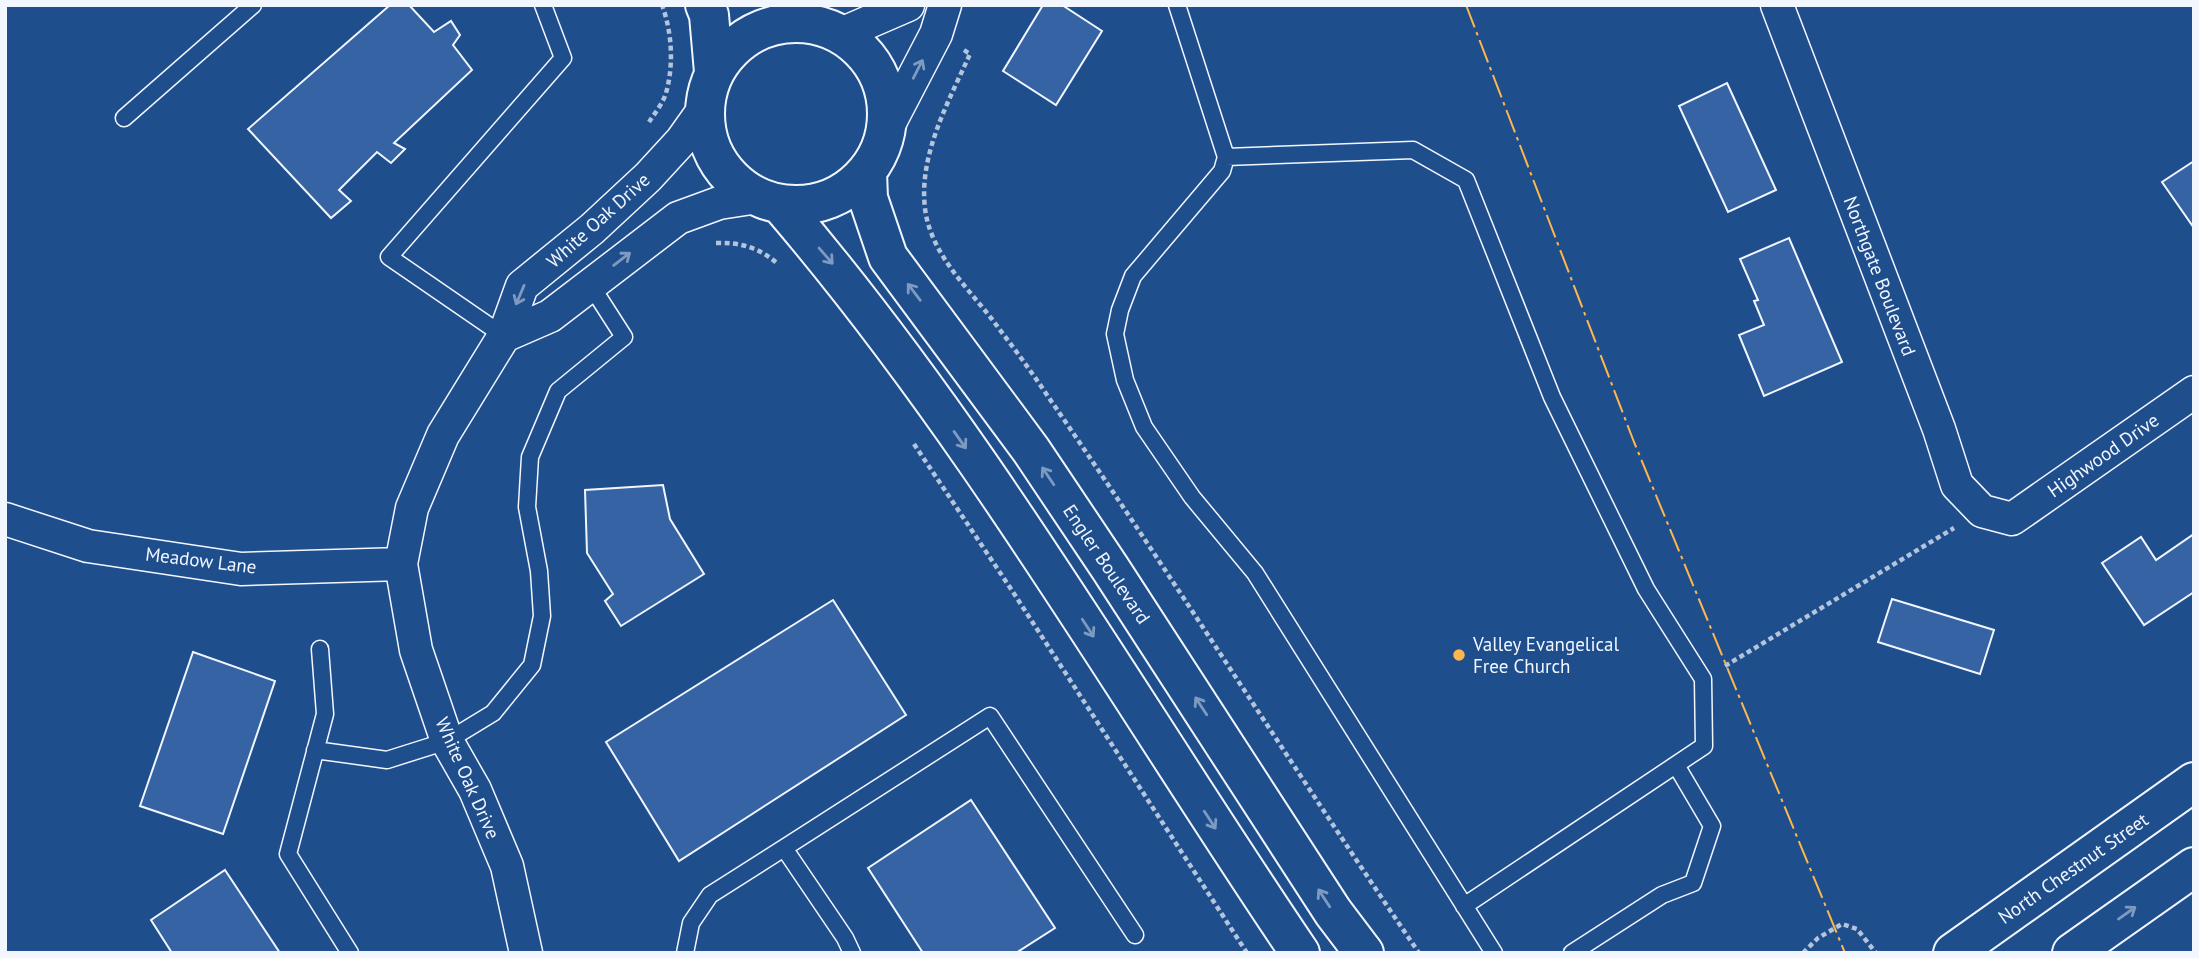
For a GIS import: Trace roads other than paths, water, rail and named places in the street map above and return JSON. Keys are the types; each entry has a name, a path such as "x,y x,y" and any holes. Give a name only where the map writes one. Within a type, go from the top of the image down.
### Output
{"main road":[{"path":"705,5 709,15 714,72"},
{"path":"770,201 805,205 828,200 849,189 867,172 879,152 886,130 887,106 882,83 872,63 858,47 822,22 779,23 758,30 724,55 707,90 705,128 710,147 722,168 738,185 770,201 847,282 915,374 1046,563 1215,827 1300,953"},
{"name":"Engler Boulevard","path":"867,172 868,198 888,257 1031,450 1334,912 1364,953"},
{"name":"North Chestnut Street","path":"1953,953 2194,782"},
{"path":"2072,953 2194,867"}],"street":[{"path":"822,22 908,5"},
{"name":"Northgate Boulevard","path":"1777,5 1939,429 1957,485 1997,515"},
{"path":"886,130 940,20"},
{"name":"White Oak Drive","path":"526,953 507,866 475,790 447,741 416,650 401,564 412,508 443,435 504,336 522,286 592,229 648,177 682,141 705,109"},
{"path":"504,336 550,316 677,218 719,203 770,201"},
{"name":"Highwood Drive","path":"1997,515 2194,391"},
{"name":"Meadow Lane","path":"5,519 88,545 241,569 401,564"}],"lane":[{"path":"124,118 253,5"},
{"path":"504,336 389,257 563,58 543,5"},
{"path":"1177,5 1226,157 1222,171 1133,276 1120,310 1115,334 1125,380 1144,427 1192,497 1255,573 1494,953"},
{"path":"1226,157 1413,150 1466,180 1552,397 1646,589 1703,679 1704,746 1464,905"},
{"path":"315,750 387,760 447,741 493,713 532,665 542,617 539,571 527,507 530,457 558,391 624,337 590,284"},
{"path":"320,649 325,714 288,854 350,953"},
{"path":"685,953 691,923 710,895 990,716 1135,934"},
{"path":"1572,953 1662,895 1693,883 1712,826 1676,765"},
{"path":"784,848 845,938 852,953"}],"place":[{"name":"Valley Evangelical Free Church","path":"1459,655"}]}
